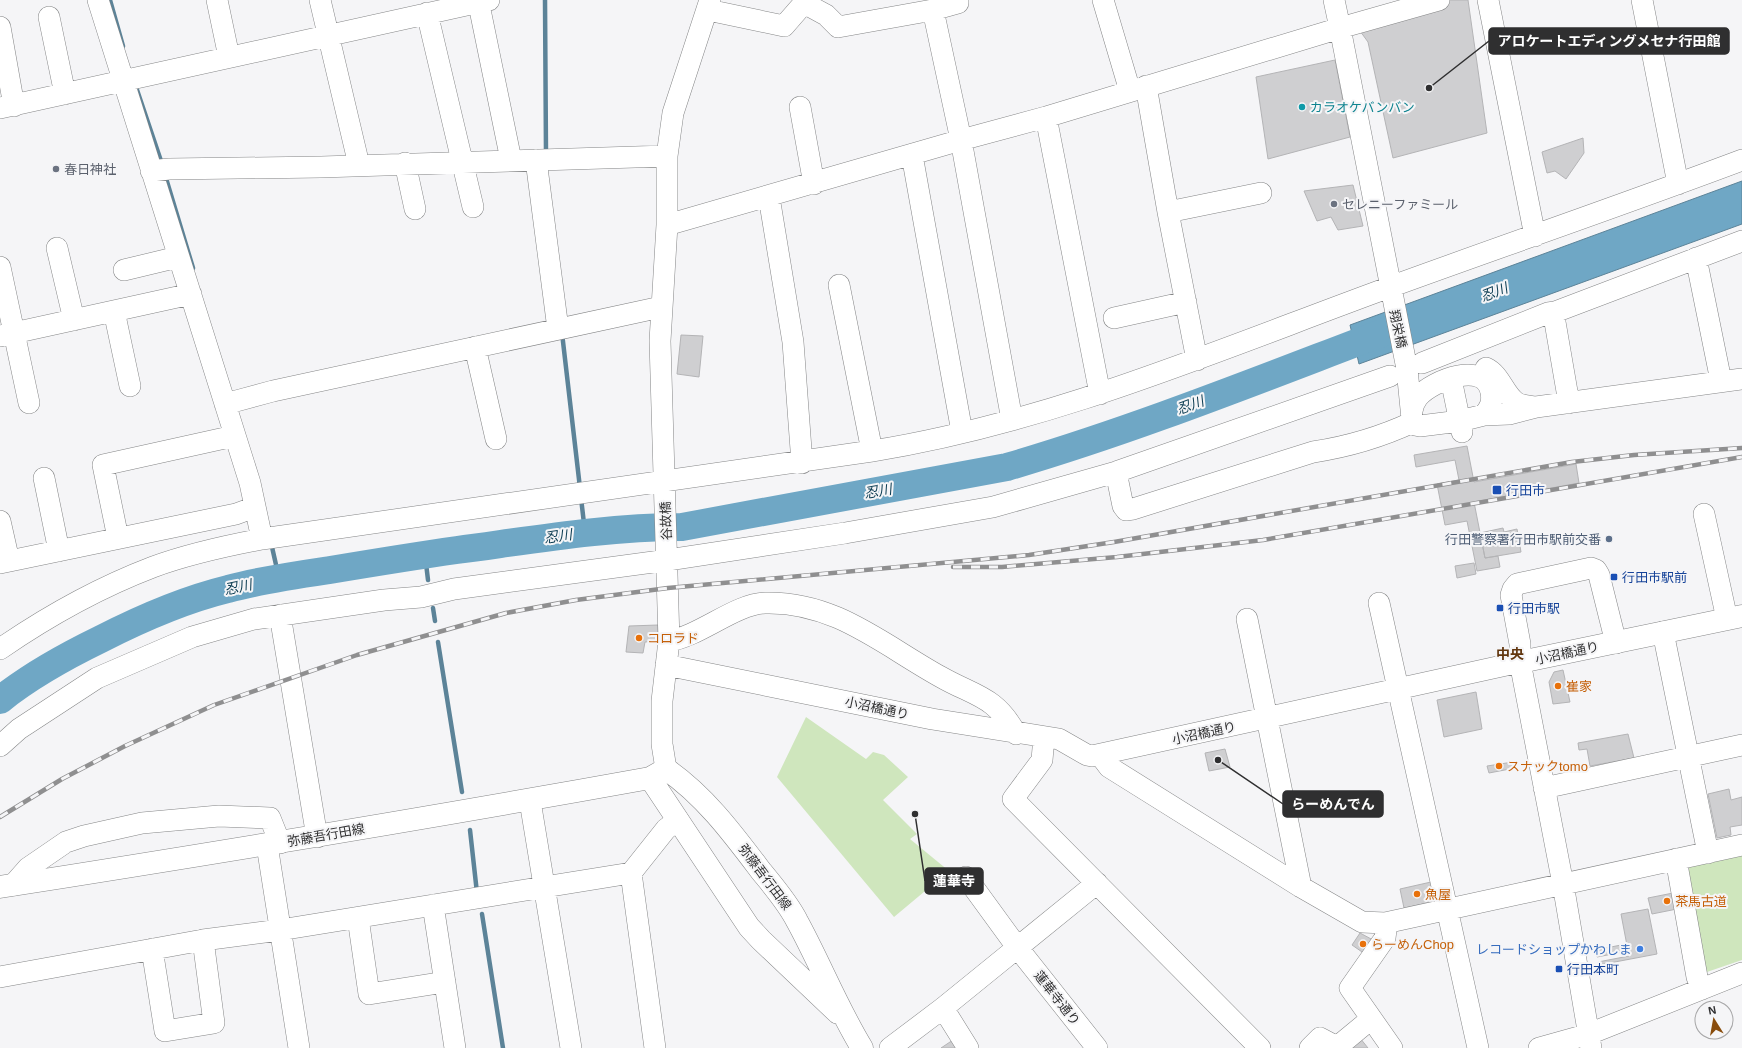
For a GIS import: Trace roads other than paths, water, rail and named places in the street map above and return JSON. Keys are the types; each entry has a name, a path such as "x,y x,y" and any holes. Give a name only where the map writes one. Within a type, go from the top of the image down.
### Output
{"main road":[{"name":"小沼橋通り","path":"1520,662 1734,617"},
{"name":"弥藤吾行田線","path":"658,774 678,820 750,927 761,940 846,1021"},
{"name":"弥藤吾行田線","path":"7,886 274,844 530,801 658,774 691,788 722,820 789,907 837,999 846,1021 862,1048"}],"street":[{"path":"98,0 250,483 262,539"},
{"path":"217,0 229,57"},
{"path":"320,0 359,165"},
{"path":"709,5 784,26 804,3 830,8 838,27 932,10 958,3 958,0"},
{"path":"1103,0 1138,88 1168,212 1197,360"},
{"name":"翔栄橋","path":"1334,0 1406,368 1413,419"},
{"path":"667,226 960,140 1046,117 1138,88 1439,0"},
{"path":"1488,0 1535,236"},
{"path":"1642,0 1678,184"},
{"path":"0,27 7,107 123,82 328,34 420,9 482,1 511,160"},
{"name":"谷故橋","path":"658,774 662,744 662,701 669,641 668,558 660,341 667,226 667,156 673,113 709,5"},
{"path":"420,9 462,161 473,207"},
{"path":"932,10 960,140 1012,420"},
{"path":"49,17 65,94"},
{"path":"800,108 814,184"},
{"path":"1046,117 1100,394"},
{"path":"912,155 962,432"},
{"path":"151,172 169,169 667,156"},
{"path":"536,160 558,329"},
{"path":"0,649 61,610 93,593 152,567 188,556 262,539 665,484 916,444 1012,420 1100,394 1197,360 1742,160"},
{"path":"406,163 415,209"},
{"path":"1168,212 1260,193"},
{"path":"769,197 793,342 802,462"},
{"path":"0,746 19,729 97,678 192,637 254,619 384,600 421,597 454,589 845,533 993,507 1116,472 1406,368 1742,241"},
{"path":"57,248 74,320"},
{"path":"124,270 178,257"},
{"path":"1696,258 1706,312 1710,320 1721,382"},
{"path":"0,267 7,334 29,403"},
{"path":"840,285 872,451"},
{"path":"7,334 191,294"},
{"path":"1114,318 1186,302"},
{"path":"225,404 273,391 661,307"},
{"path":"114,311 130,386"},
{"path":"1555,312 1555,322 1569,403"},
{"path":"475,347 496,439"},
{"path":"1509,414 1500,424 1495,426 1420,426 1413,419 1414,402 1422,393 1470,368 1482,367 1494,374 1516,402 1536,407"},
{"path":"1406,368 1423,383 1477,375 1487,381 1492,396 1491,406 1484,415 1461,427"},
{"path":"1450,379 1461,427"},
{"path":"1484,415 1509,414 1536,407 1742,379"},
{"path":"1116,472 1123,506 1126,510 1133,509 1313,452 1330,450 1400,428 1413,419"},
{"path":"118,538 103,465 234,436"},
{"path":"44,478 59,551"},
{"path":"0,521 5,562 236,514 255,507"},
{"path":"1704,514 1734,617"},
{"path":"1590,1041 1563,884 1520,662 1520,644 1511,595 1512,589 1518,584 1590,568 1596,570 1599,575 1616,643"},
{"path":"669,641 686,637 745,608 763,603 798,606 822,612 857,625 941,678 980,696 1002,711 1016,734"},
{"path":"1379,603 1478,1048"},
{"path":"280,615 317,837"},
{"path":"1247,619 1301,887"},
{"path":"1663,632 1708,853"},
{"name":"小沼橋通り","path":"666,665 932,719 1016,734 1059,739 1087,755 1100,755 1520,662"},
{"path":"1044,737 1042,760 1013,799 1260,1048"},
{"path":"1544,788 1742,744"},
{"path":"1100,755 1109,767 1169,802 1301,887 1362,922 1385,923 1742,845"},
{"path":"530,801 571,1048"},
{"path":"7,886 28,868 66,842 84,836 142,824 220,816 270,818 274,844 280,930 299,1048"},
{"path":"0,977 203,940 358,918 631,873 666,828 678,820"},
{"path":"1676,860 1697,977 1702,989"},
{"path":"631,873 656,1048"},
{"name":"蓮華寺通り","path":"966,877 1017,947 1097,1048"},
{"path":"890,1048 943,1008 1097,883"},
{"path":"433,905 455,1048"},
{"path":"358,918 369,994 445,982"},
{"path":"1385,923 1385,938 1350,988 1392,1048"},
{"path":"152,949 165,1031 214,1023 203,940"},
{"path":"1539,1048 1590,1041 1702,989 1742,973"},
{"path":"943,1008 968,1048"},
{"path":"1310,1048 1320,1038 1337,1046 1371,1019"}],"water":[{"path":"1742,181 1742,224 1359,364 1350,325"}],"waterway":[{"path":"110,0 123,46"},
{"path":"545,0 546,154"},
{"path":"135,84 162,164"},
{"path":"165,175 193,268"},
{"name":"忍川","path":"0,700 49,666 116,631 179,604 211,593 291,576 541,538 625,529 682,527 1007,467 1152,420 1390,330"},
{"path":"562,333 580,488"},
{"path":"581,498 585,532"},
{"path":"272,547 279,578"},
{"path":"425,555 428,580"},
{"path":"433,608 435,621"},
{"path":"438,642 462,792"},
{"path":"470,830 477,893"},
{"path":"482,914 503,1048"}],"railway":[{"path":"0,817 62,779 125,746 214,705 357,655 506,613 576,600 668,588 1029,555 1114,542 1572,462 1634,455 1742,448"},
{"path":"953,567 1002,567 1117,557 1263,540 1742,457"}],"place":[{"name":"アロケートエディングメセナ行田館","path":"1429,88"},
{"name":"カラオケバンバン","path":"1302,107"},
{"name":"春日神社","path":"56,169"},
{"name":"セレニーファミール","path":"1334,204"},
{"name":"行田市","path":"1497,490"},
{"name":"行田警察署行田市駅前交番","path":"1609,539"},
{"name":"行田市駅前","path":"1614,577"},
{"name":"行田市駅","path":"1500,608"},
{"name":"コロラド","path":"639,638"},
{"name":"崔家","path":"1558,686"},
{"name":"らーめんでん","path":"1218,760"},
{"name":"スナックtomo","path":"1499,766"},
{"name":"蓮華寺","path":"915,814"},
{"name":"魚屋","path":"1417,894"},
{"name":"茶馬古道","path":"1667,901"},
{"name":"らーめんChop","path":"1363,944"},
{"name":"レコードショップかわしま","path":"1640,949"},
{"name":"行田本町","path":"1559,969"}],"district":[{"name":"中央","path":"1510,654"}]}
